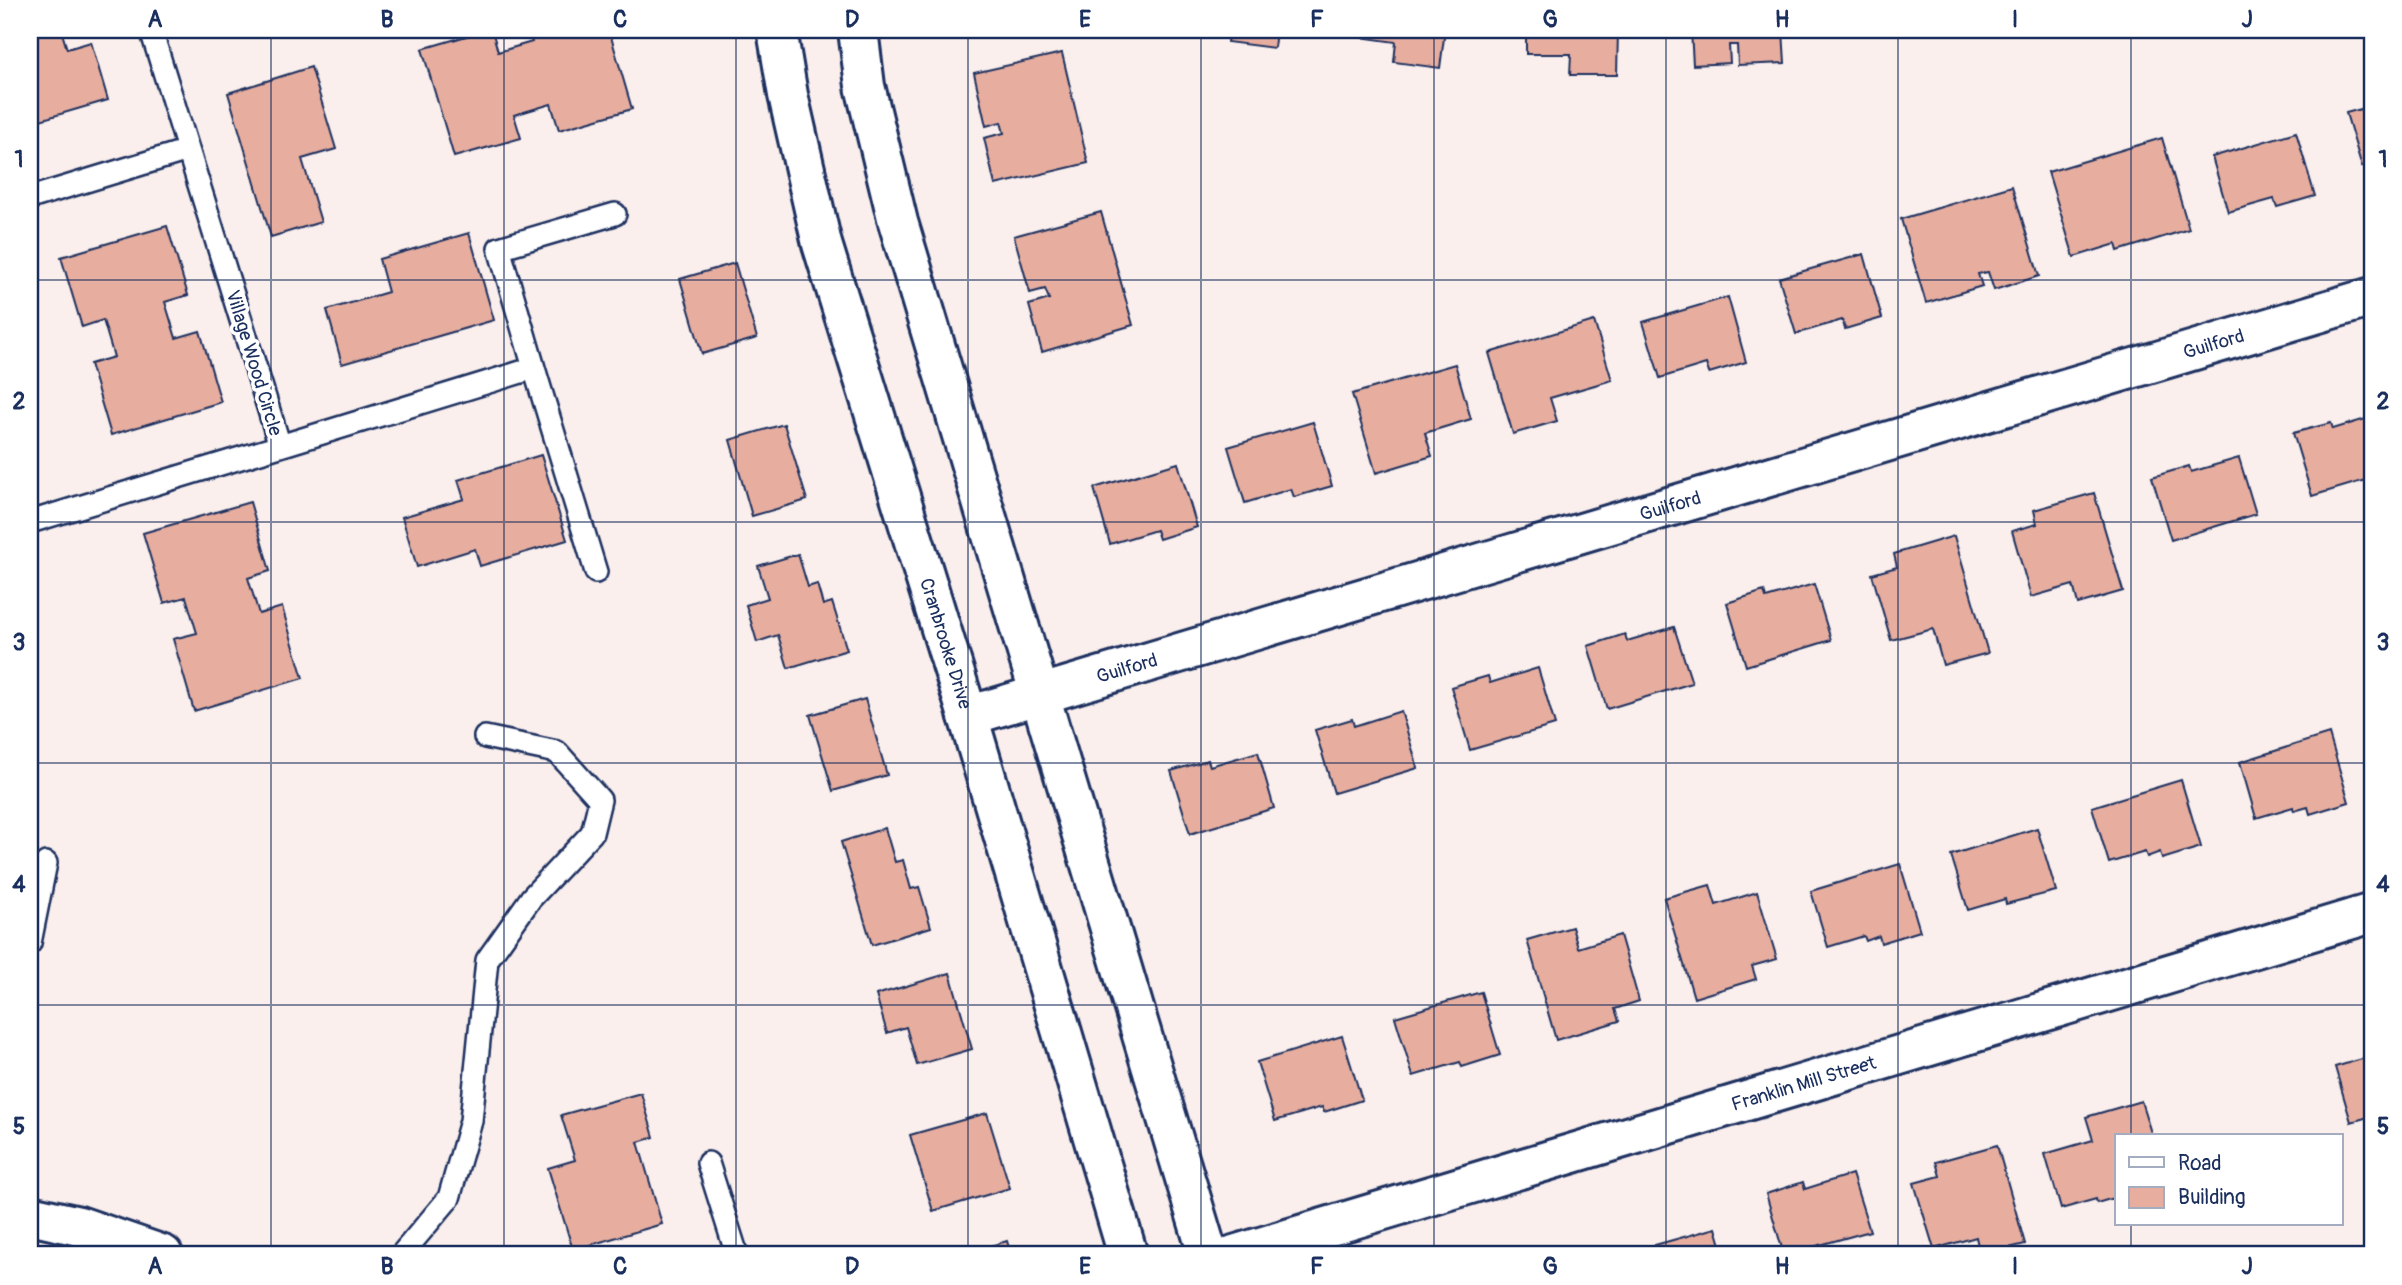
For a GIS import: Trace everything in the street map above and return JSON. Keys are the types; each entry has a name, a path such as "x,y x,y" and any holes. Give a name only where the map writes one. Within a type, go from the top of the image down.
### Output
{"street":[{"name":"Cranbrooke Drive","path":"777,30 788,95 822,244 968,716 1128,1255"},
{"path":"858,30 865,86 898,222 1208,1255"},
{"name":"Guilford","path":"968,716 2372,297"},
{"name":"Franklin Mill Street","path":"1234,1255 2372,913"},
{"path":"30,1215 79,1226 163,1255"}],"lane":[{"name":"Village Wood Circle","path":"30,523 280,446 150,30"},
{"path":"30,198 188,150"},
{"path":"596,572 499,248 615,214"},
{"path":"280,446 534,368"},
{"path":"401,1255 449,1198 471,1121 487,960 531,898 592,833 600,800 557,752 485,737"},
{"path":"30,943 46,863"},
{"path":"708,1163 737,1255"}],"building":[{"path":"30,30 61,30 67,49 91,42 108,100 30,123"},
{"path":"492,30 498,52 532,42 529,30 609,30 632,109 559,130 551,104 514,115 521,138 454,157 422,49"},
{"path":"1229,30 1276,30 1274,48 1227,42"},
{"path":"1353,30 1445,30 1440,68 1394,62 1396,42 1352,36"},
{"path":"1526,30 1618,30 1617,75 1570,75 1571,54 1526,54"},
{"path":"1691,30 1783,30 1785,63 1738,65 1737,45 1729,45 1730,63 1693,65"},
{"path":"1062,53 1088,163 995,185 984,138 1004,133 1001,122 986,126 974,73"},
{"path":"311,67 336,149 302,159 321,222 271,237 228,93"},
{"path":"2372,106 2372,164 2362,167 2346,113"},
{"path":"2296,132 2315,196 2277,207 2274,199 2228,212 2212,157"},
{"path":"2162,138 2189,229 2118,251 2116,244 2074,257 2048,172"},
{"path":"2012,186 2039,276 1994,290 1988,272 1978,274 1982,286 1926,303 1901,219"},
{"path":"1101,212 1133,325 1042,352 1029,305 1049,299 1045,289 1030,293 1014,236"},
{"path":"167,226 188,295 165,302 176,338 200,331 221,402 111,435 90,364 114,357 103,320 82,327 61,257"},
{"path":"469,233 494,320 342,364 327,310 388,292 379,259"},
{"path":"1864,254 1882,318 1845,329 1842,320 1796,334 1779,278"},
{"path":"735,263 757,338 702,354 680,279"},
{"path":"1728,297 1746,362 1709,373 1706,364 1660,378 1643,322"},
{"path":"1594,321 1612,380 1550,398 1557,421 1513,434 1489,353"},
{"path":"1455,364 1471,419 1425,433 1432,456 1376,473 1352,394"},
{"path":"2372,417 2372,478 2312,496 2293,433 2331,423 2333,429"},
{"path":"1313,422 1332,486 1294,497 1291,489 1245,503 1228,447"},
{"path":"784,424 807,500 752,516 730,440"},
{"path":"541,455 567,540 480,566 475,549 417,567 402,517 464,499 458,480"},
{"path":"2239,458 2256,514 2171,540 2152,477 2189,466 2191,472"},
{"path":"1178,463 1197,527 1159,539 1156,530 1110,544 1094,488"},
{"path":"2094,493 2123,591 2078,604 2073,585 2031,597 2012,531 2037,524 2034,510"},
{"path":"250,502 270,571 248,578 259,614 282,607 303,678 194,711 173,639 197,633 186,597 164,603 143,533"},
{"path":"1954,536 1988,653 1943,665 1933,629 1891,640 1872,574 1897,567 1894,554"},
{"path":"798,554 808,587 817,584 823,605 832,602 847,650 788,668 778,635 757,642 746,605 768,598 758,566"},
{"path":"1814,584 1831,640 1746,666 1727,603 1764,591 1766,598"},
{"path":"1674,627 1692,683 1607,709 1588,646 1625,634 1627,641"},
{"path":"1538,668 1555,725 1470,750 1451,687 1488,676 1490,683"},
{"path":"865,699 887,775 833,791 810,715"},
{"path":"1401,711 1418,768 1334,793 1315,730 1352,719 1354,726"},
{"path":"2329,734 2349,802 2310,814 2308,807 2294,811 2293,807 2256,818 2240,762"},
{"path":"1258,752 1274,808 1190,834 1171,771 1208,760 1210,766"},
{"path":"2181,780 2201,847 2162,859 2160,852 2147,857 2145,852 2109,863 2092,807"},
{"path":"885,828 895,862 903,860 911,889 919,887 931,927 872,945 841,842"},
{"path":"2037,828 2056,891 2006,904 2005,899 1968,910 1951,855"},
{"path":"1900,864 1920,931 1881,943 1879,936 1866,941 1864,936 1828,947 1811,891"},
{"path":"1710,885 1716,905 1757,892 1777,959 1752,966 1756,979 1694,998 1664,898"},
{"path":"1572,927 1578,948 1620,935 1639,1001 1615,1009 1619,1021 1556,1040 1527,940"},
{"path":"950,973 972,1049 917,1065 906,1027 887,1033 876,995"},
{"path":"1481,992 1500,1055 1462,1067 1460,1062 1413,1076 1395,1017"},
{"path":"1342,1036 1362,1100 1324,1112 1322,1107 1275,1121 1257,1062"},
{"path":"2372,1056 2372,1116 2351,1122 2335,1067"},
{"path":"641,1093 654,1137 638,1142 662,1224 573,1250 548,1168 575,1160 561,1115"},
{"path":"2141,1101 2151,1134 2115,1134 2115,1198 2097,1203 2096,1199 2061,1209 2045,1154 2093,1140 2086,1117"},
{"path":"987,1113 1010,1188 933,1211 910,1135"},
{"path":"1997,1145 2025,1244 1980,1255 1976,1237 1934,1249 1914,1183 1940,1176 1936,1162"},
{"path":"1852,1174 1870,1231 1784,1255 1766,1194 1803,1182 1805,1189"},
{"path":"1716,1228 1724,1255 1658,1255 1655,1245"},
{"path":"1007,1241 1011,1255 963,1255 963,1254"}]}
